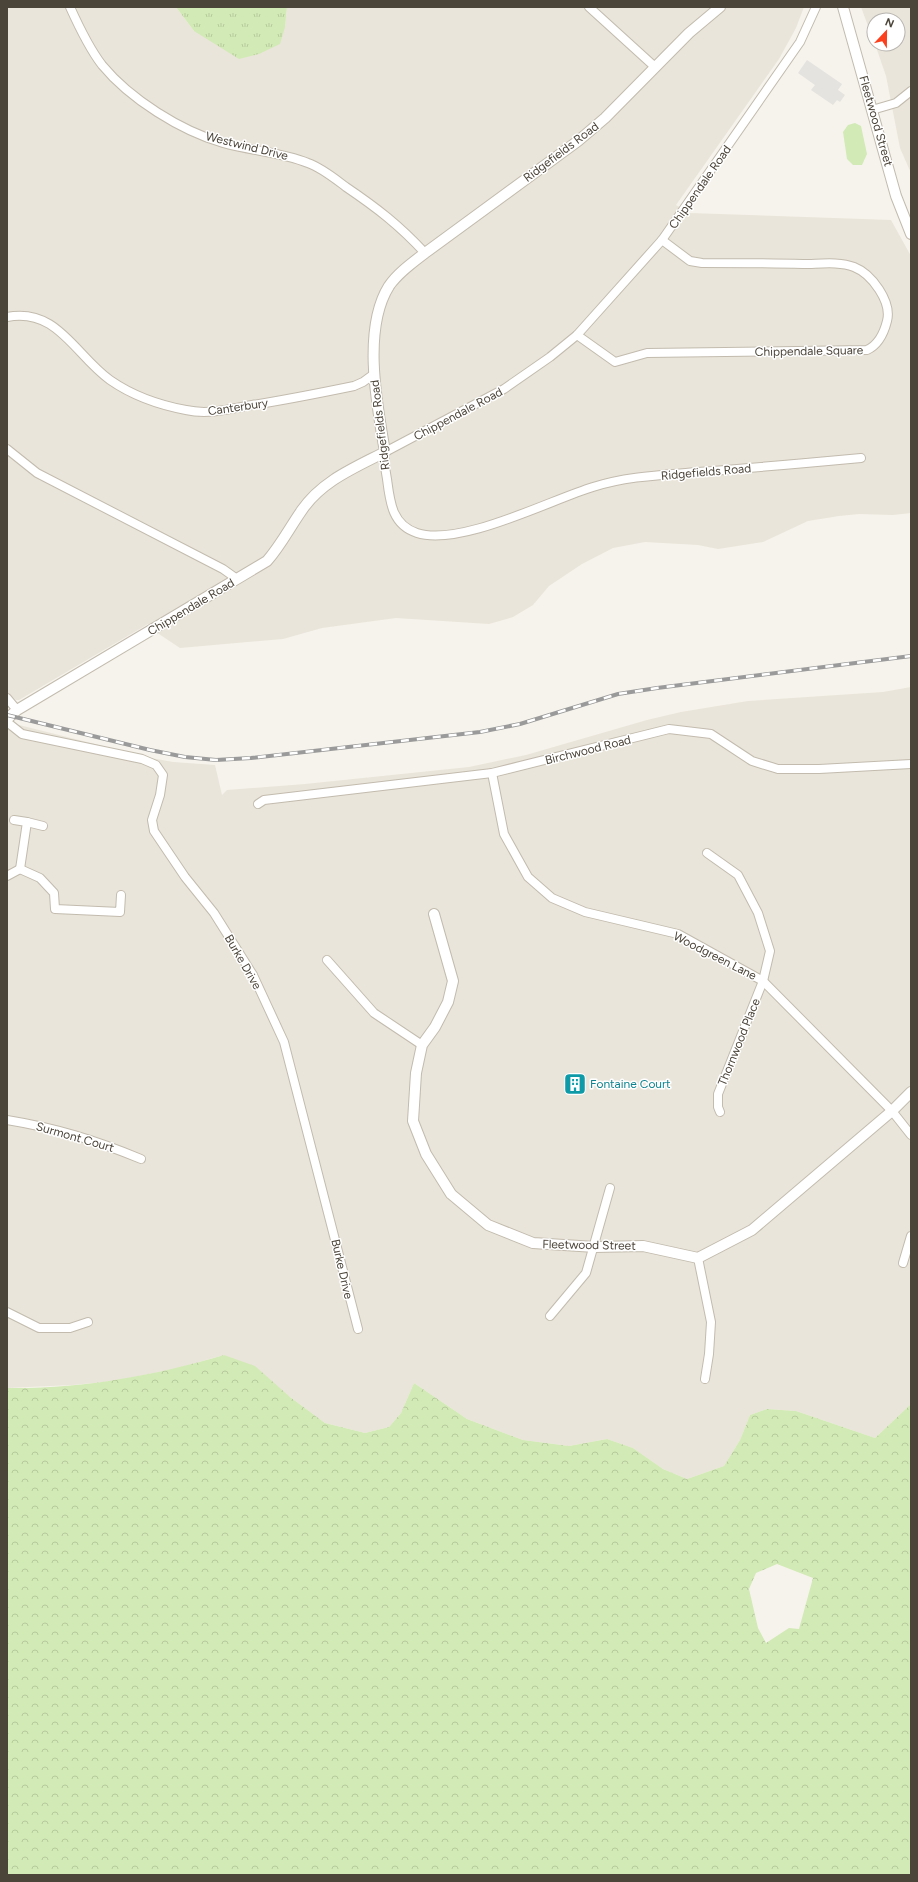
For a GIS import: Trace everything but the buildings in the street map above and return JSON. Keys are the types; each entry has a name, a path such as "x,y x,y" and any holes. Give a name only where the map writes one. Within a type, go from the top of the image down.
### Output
{"street":[{"name":"Westwind Drive","path":"70,7 83,35 102,65 127,92 184,127 206,137 224,143 284,156 319,168 387,215 405,230 425,253"},
{"path":"589,7 655,67"},
{"name":"Ridgefields Road","path":"720,7 689,33 605,118 578,141 404,269 390,285 380,305 376,323 374,374 385,452 384,467 392,511 407,529 417,533 445,536 483,526 611,482 659,476 861,458"},
{"name":"Chippendale Road","path":"7,718 17,710 267,561 277,550 302,510 320,489 335,479 504,389 550,357 577,335 662,240 800,42 816,7"},
{"name":"Fleetwood Street","path":"843,7 896,196 911,234"},
{"path":"872,110 896,103 911,91"},
{"name":"Chippendale Square","path":"577,335 616,362 647,353 867,350 875,347 886,327 888,317 887,307 880,293 868,277 855,267 832,264 702,263 690,261 662,240"},
{"name":"Canterbury","path":"7,317 32,316 44,320 60,332 97,370 124,389 155,402 188,411 216,412 339,389 354,386 363,382 374,374"},
{"path":"7,449 37,473 223,569 237,579"},
{"path":"7,698 17,710"},
{"name":"Burke Drive","path":"7,722 22,734 142,759 156,765 163,775 160,795 152,820 154,831 185,877 214,913 253,975 284,1042 358,1329"},
{"name":"Birchwood Road","path":"258,804 264,800 492,773 669,729 711,734 752,761 778,769 819,769 911,764"},
{"name":"Woodgreen Lane","path":"492,773 504,834 528,876 552,898 585,912 678,934 763,981 892,1111 911,1135"},
{"path":"14,820 43,826"},
{"path":"20,869 27,822"},
{"name":"Thornwood Place","path":"707,853 738,875 758,913 770,951 763,981 718,1094 718,1107 720,1112"},
{"path":"7,876 20,869"},
{"path":"20,869 40,878 54,893 55,909 120,912 121,895"},
{"name":"Fleetwood Street","path":"434,914 453,981 448,1002 435,1027 422,1045 416,1073 413,1121 426,1154 451,1194 488,1225 533,1243 595,1247 643,1246 698,1258"},
{"path":"327,960 374,1013 422,1045"},
{"path":"705,1379 709,1354 711,1322 698,1258 752,1230 892,1111 911,1092"},
{"name":"Surmont Court","path":"7,1120 43,1126 98,1141 140,1159"},
{"path":"550,1316 586,1273 595,1247 610,1188"},
{"path":"903,1263 911,1236"},
{"path":"7,1312 39,1328 70,1328 88,1322"}],"shaded area":[{"path":"7,7 176,7 194,31 285,27 287,7 804,7 796,28 779,59 676,205 689,213 891,220 911,256 911,513 893,515 859,514 808,521 763,542 718,549 698,545 645,542 613,548 582,564 549,586 533,605 513,617 489,624 396,618 322,628 283,639 180,648 159,634 148,624 19,700 16,700 7,693"},
{"path":"861,7 911,7 911,173 900,148 886,76 878,52 906,52 906,12 866,12 866,20"},
{"path":"807,60 842,84 838,90 845,95 840,102 837,100 833,105 811,90 815,85 798,73"},
{"path":"911,687 911,1404 875,1438 796,1411 767,1409 750,1415 740,1440 724,1466 687,1479 663,1469 633,1448 607,1439 569,1446 523,1440 467,1419 414,1383 401,1413 389,1427 365,1433 325,1423 290,1397 224,1355 174,1369 114,1381 73,1385 7,1388 7,722 151,758 173,762 215,765 222,795 227,790 305,784 469,767 526,755 647,720 681,712 748,701 883,692"}],"green space":[{"path":"176,7 287,7 285,27 280,44 259,54 239,59 194,31"},
{"path":"855,123 861,126 867,154 862,165 853,165 847,159 843,132 848,125"},
{"path":"224,1355 255,1366 290,1397 325,1423 365,1433 389,1427 401,1413 414,1383 467,1419 523,1440 569,1446 607,1439 633,1448 663,1469 687,1479 724,1466 740,1440 750,1415 767,1409 796,1411 875,1438 911,1404 911,1875 7,1875 7,1388 35,1388 89,1384 144,1375","holes":["777,1564 813,1578 799,1629 789,1628 766,1643 758,1628 749,1589 756,1573"]}],"railway":[{"path":"7,715 150,750 185,757 216,760 251,758 480,732 520,724 618,694 911,656"}],"place":[{"name":"Fontaine Court","path":"575,1084"}]}
